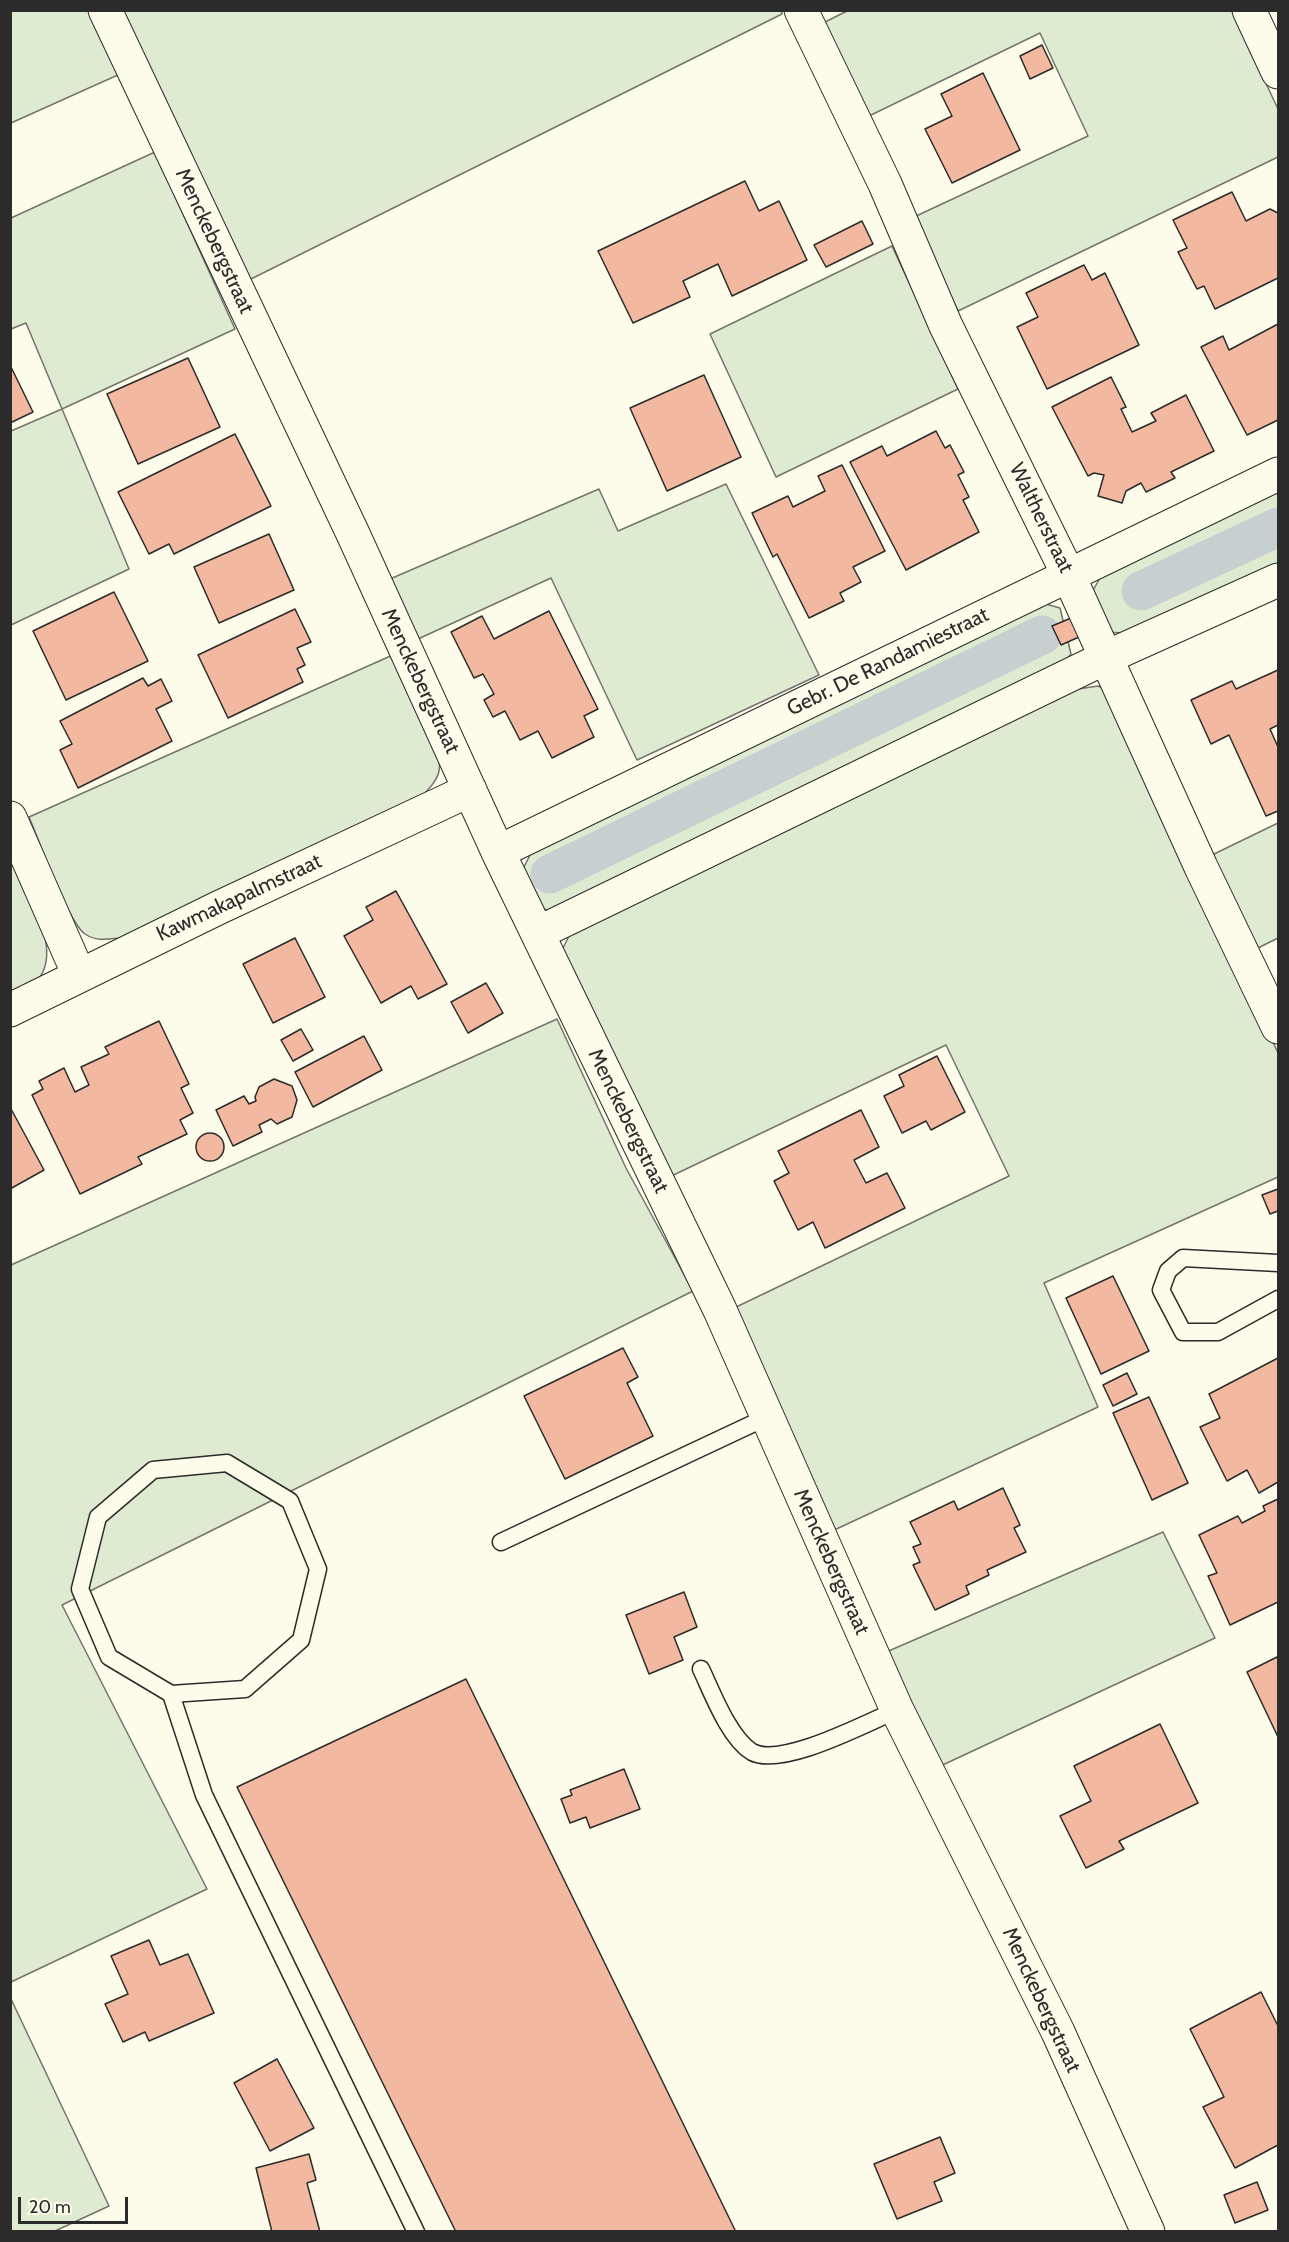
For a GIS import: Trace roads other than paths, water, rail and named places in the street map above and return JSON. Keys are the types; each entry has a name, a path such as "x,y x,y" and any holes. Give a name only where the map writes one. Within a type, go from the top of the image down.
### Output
{"street":[{"name":"Menckebergstraat","path":"105,10 358,546 498,852 720,1310 897,1710 1053,2022 1148,2232"},
{"name":"Waltherstraat","path":"801,10 885,184 946,326 1068,574 1201,867 1278,1027"},
{"path":"1250,10 1278,72"},
{"name":"Gebr. De Randamiestraat","path":"498,852 1278,474"},
{"path":"538,933 1107,657 1278,580"},
{"name":"Kawmakapalmstraat","path":"10,1010 79,975 470,790"},
{"path":"10,818 79,975"}],"lane":[{"path":"1278,1263 1183,1258 1167,1270 1161,1290 1183,1332 1218,1332 1278,1299"},
{"path":"501,1542 767,1417"},
{"path":"171,1695 245,1689 301,1640 318,1569 290,1501 227,1463 153,1470 98,1517 80,1589 109,1657 171,1695 204,1795 416,2232"},
{"path":"701,1669 722,1714 737,1736 752,1752 769,1756 789,1754 897,1710"}],"waterway":[{"path":"1141,591 1278,527"},
{"path":"550,874 1042,635"}]}
